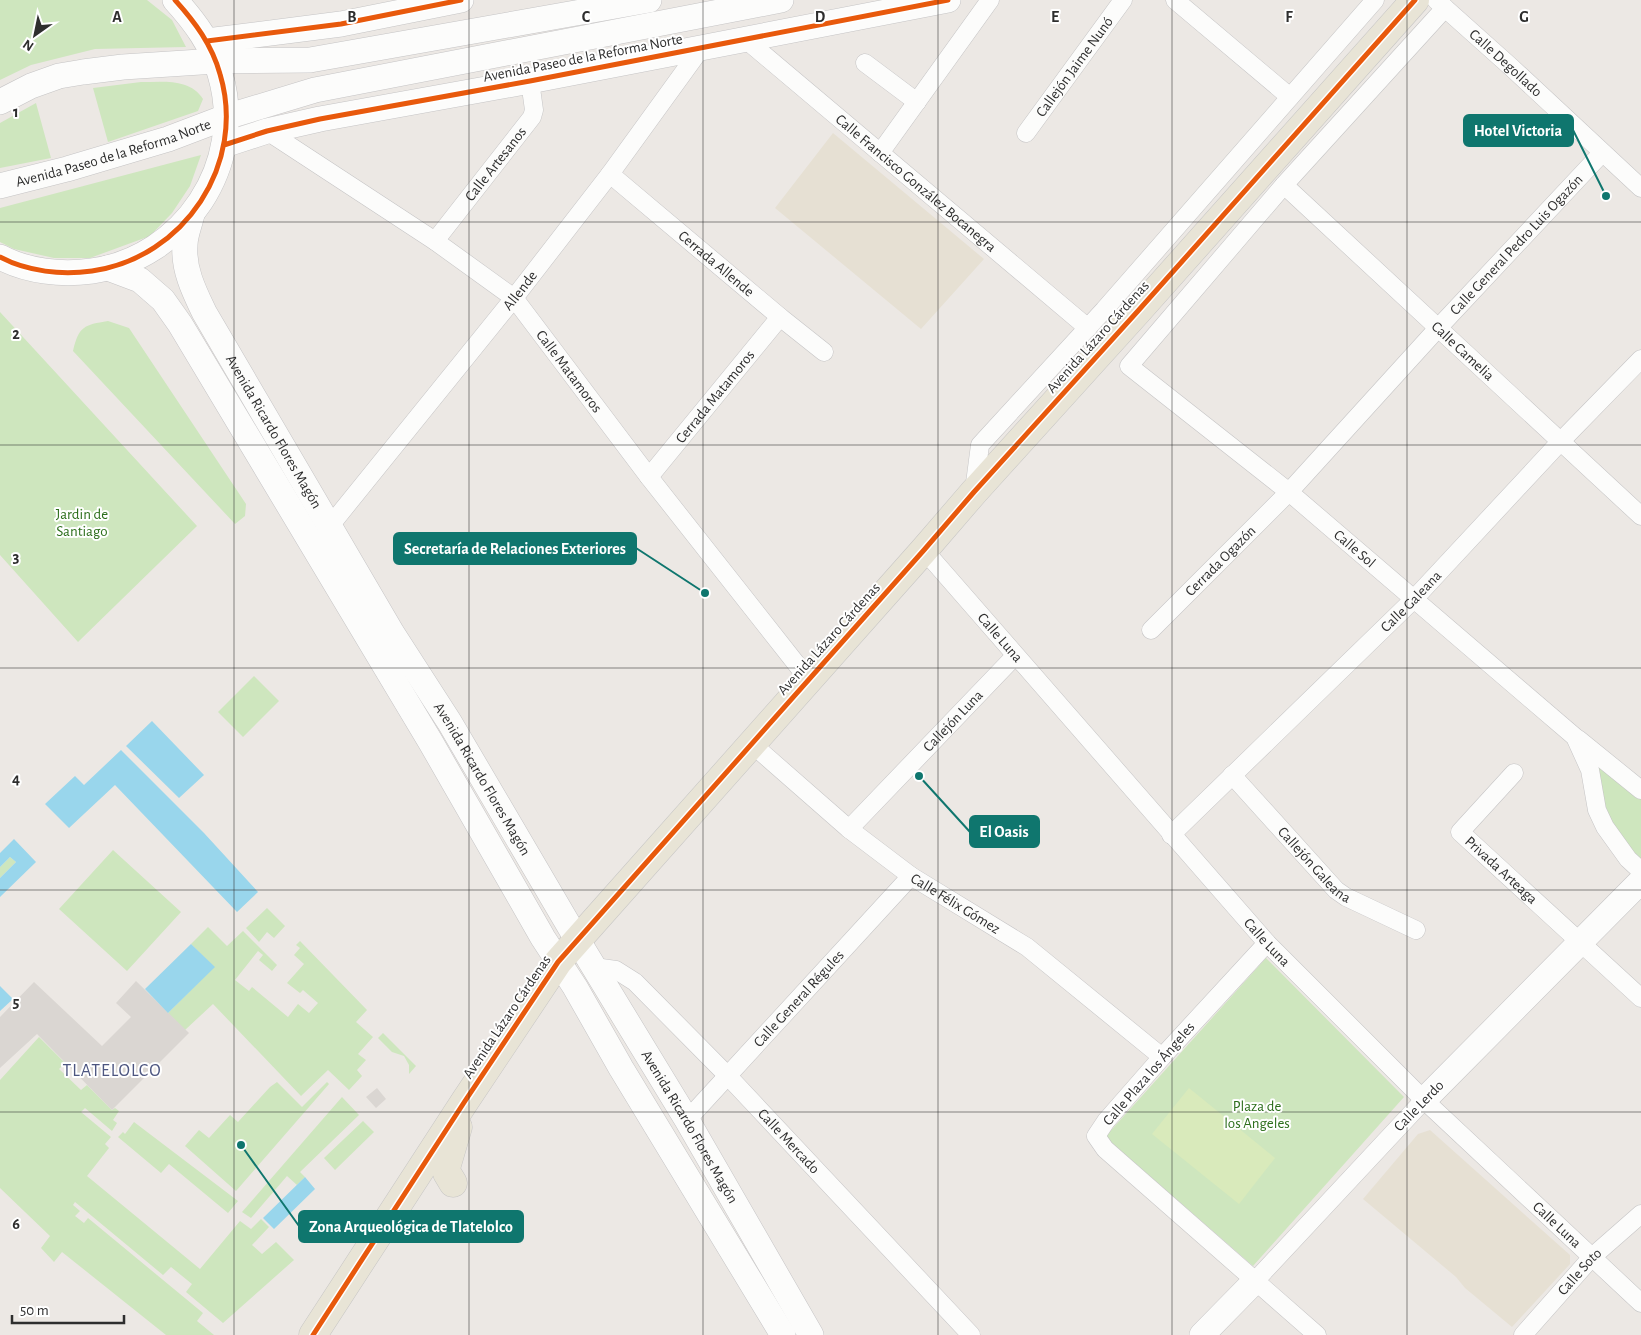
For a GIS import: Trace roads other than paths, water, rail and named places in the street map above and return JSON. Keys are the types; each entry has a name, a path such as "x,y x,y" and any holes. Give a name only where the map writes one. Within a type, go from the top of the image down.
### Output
{"main road":[{"path":"0,257 40,271 74,273 108,268 132,260 154,248 175,232 203,200 214,177 224,145 226,117 224,90 212,51 194,20 175,0"},
{"path":"0,102 31,86 60,76 212,51 460,0"},
{"path":"212,51 310,60 649,0"},
{"name":"Avenida Paseo de la Reforma Norte","path":"0,186 67,169 168,139 226,117 315,90 781,0"},
{"name":"Avenida Paseo de la Reforma Norte","path":"224,145 267,131 322,119 530,81 744,38 948,0"},
{"name":"Avenida Lázaro Cárdenas","path":"313,1335 558,962 974,492 1138,312 1415,0"},
{"name":"Avenida Ricardo Flores Magón","path":"192,214 184,244 185,262 189,279 204,312 392,633 450,723 578,941 687,1120 811,1335"},
{"name":"Avenida Ricardo Flores Magón","path":"108,268 140,280 163,300 180,324 430,742 621,1068 783,1335"},
{"name":"Calle Lerdo","path":"1424,1100 1641,881"},
{"path":"453,1183 446,1173 446,1168 465,1101"},
{"name":"Calle Lerdo","path":"1202,1335 1255,1281"}],"street":[{"path":"880,153 990,0"},
{"name":"Callejón Jaime Nunó","path":"1026,132 1123,0"},
{"path":"1175,0 1290,97"},
{"name":"Avenida Lázaro Cárdenas","path":"974,492 980,445 1088,328 1376,0"},
{"path":"1284,185 1440,4"},
{"name":"Calle Degollado","path":"1440,4 1641,188"},
{"name":"Calle Francisco González Bocanegra","path":"744,38 1088,328"},
{"name":"Allende","path":"329,527 514,298 610,174 702,47"},
{"path":"865,63 917,102"},
{"name":"Calle Artesanos","path":"435,241 532,117 534,110 530,81"},
{"name":"Calle Matamoros","path":"267,131 435,241 514,298 649,477 809,680"},
{"name":"Calle General Pedro Luis Ogazón","path":"1289,492 1602,153"},
{"name":"Cerrada Allende","path":"610,174 824,352"},
{"name":"Calle Camelia","path":"1284,185 1641,516"},
{"name":"Calle Sol","path":"1284,185 1129,366 1289,492 1576,737 1641,790"},
{"name":"Cerrada Matamoros","path":"649,477 780,317"},
{"name":"Calle Galeana","path":"1171,835 1414,599 1561,441 1641,359"},
{"name":"Cerrada Ogazón","path":"1151,630 1289,492"},
{"name":"Calle Luna","path":"924,550 1267,943 1424,1100 1641,1303"},
{"name":"Callejón Luna","path":"849,829 1015,656"},
{"name":"Calle Sol","path":"1576,737 1590,770 1597,810 1605,827 1628,859 1641,871"},
{"name":"Calle Félix Gómez","path":"752,744 849,829 911,876 1026,946 1162,1057"},
{"name":"Privada Arteaga","path":"1514,774 1460,832 1580,942"},
{"name":"Callejón Galeana","path":"1232,775 1336,890 1346,897 1416,930"},
{"name":"Calle General Régules","path":"687,1120 911,876"},
{"path":"1580,942 1641,998"},
{"name":"Calle Plaza los Ángeles","path":"1255,1281 1105,1149 1096,1136 1106,1121 1162,1057 1267,943"},
{"name":"Calle Mercado","path":"594,967 616,970 635,982 727,1075 971,1335"},
{"name":"Calle Lerdo","path":"1255,1281 1424,1100"},
{"name":"Calle Soto","path":"1532,1332 1592,1258 1641,1214"},
{"path":"1255,1281 1317,1335"}],"water":[{"path":"152,721 204,775 179,798 126,746"},
{"path":"121,750 204,833 258,892 237,912 115,785 69,828 45,804 75,776 84,785"},
{"path":"14,839 36,862 0,897 0,878 16,862 10,857 0,867 0,853"},
{"path":"191,944 215,967 168,1013 145,989"},
{"path":"0,986 13,999 0,1011"},
{"path":"305,1177 315,1189 274,1229 263,1218"}],"place":[{"name":"Hotel Victoria","path":"1606,196"},
{"name":"Secretaría de Relaciones Exteriores","path":"705,593"},
{"name":"El Oasis","path":"919,776"},
{"name":"Zona Arqueológica de Tlatelolco","path":"241,1145"}],"district":[{"name":"TLATELOLCO","path":"112,1071"}],"park label":[{"name":"Jardin de Santiago","path":"82,522"},
{"name":"Plaza de los Angeles","path":"1257,1114"}]}
